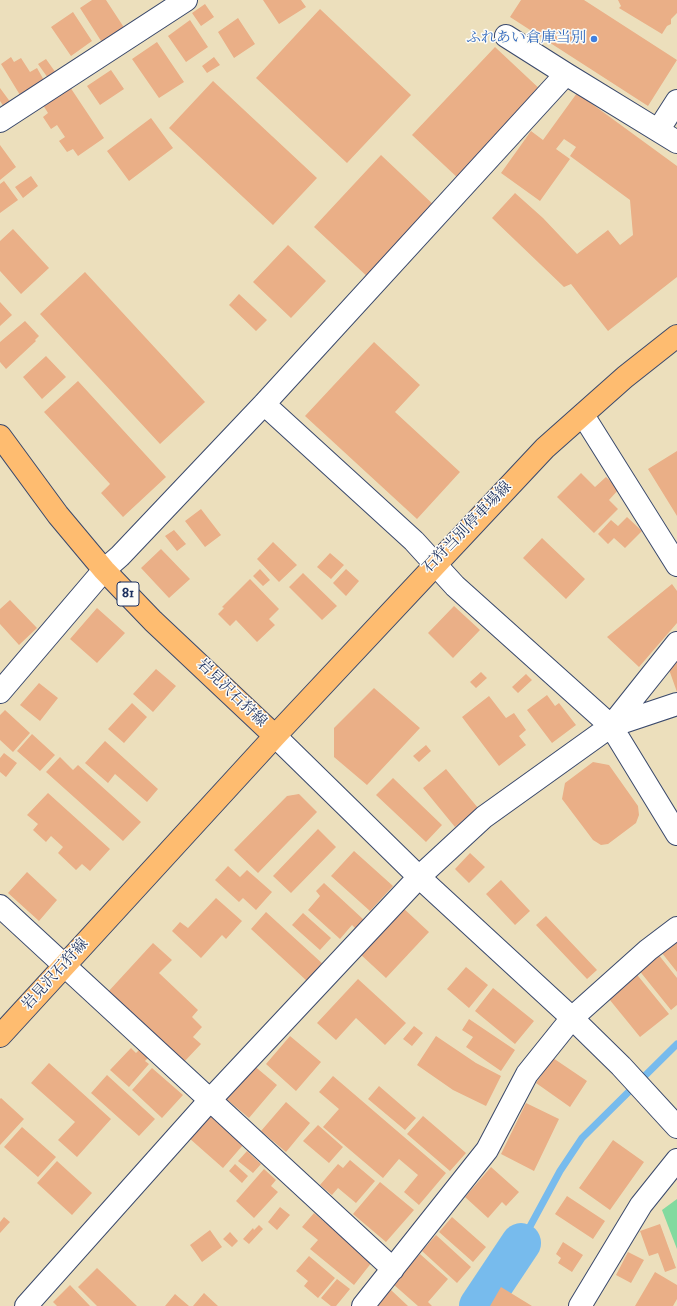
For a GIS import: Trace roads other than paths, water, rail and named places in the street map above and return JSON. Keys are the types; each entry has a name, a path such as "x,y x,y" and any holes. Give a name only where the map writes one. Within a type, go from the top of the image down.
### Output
{"main road":[{"name":"石狩当別停車場線","path":"274,736 545,448 677,336"},
{"name":"岩見沢石狩線","path":"0,436 58,514 104,570 153,621 274,736 0,1036"}],"street":[{"path":"1,118 186,0"},
{"path":"506,36 566,74 659,129 677,142"},
{"path":"0,692 104,570 120,556 264,404 566,74"},
{"path":"659,129 677,101"},
{"path":"264,404 414,541 455,586 611,726 677,834"},
{"path":"583,415 677,565"},
{"path":"26,1306 210,1100 419,876 484,817 611,726 677,643"},
{"path":"611,726 677,704"},
{"path":"274,736 419,876 572,1018 621,1066 677,1126"},
{"path":"0,906 393,1269"},
{"path":"363,1306 487,1150 527,1074 572,1018 648,950 677,928"},
{"path":"580,1306 641,1205 677,1160"}],"waterway":[{"path":"521,1243 560,1171 582,1138 677,1044"},
{"path":"479,1306 521,1243"}],"place":[{"name":"ふれあい倉庫当別","path":"594,39"}]}
